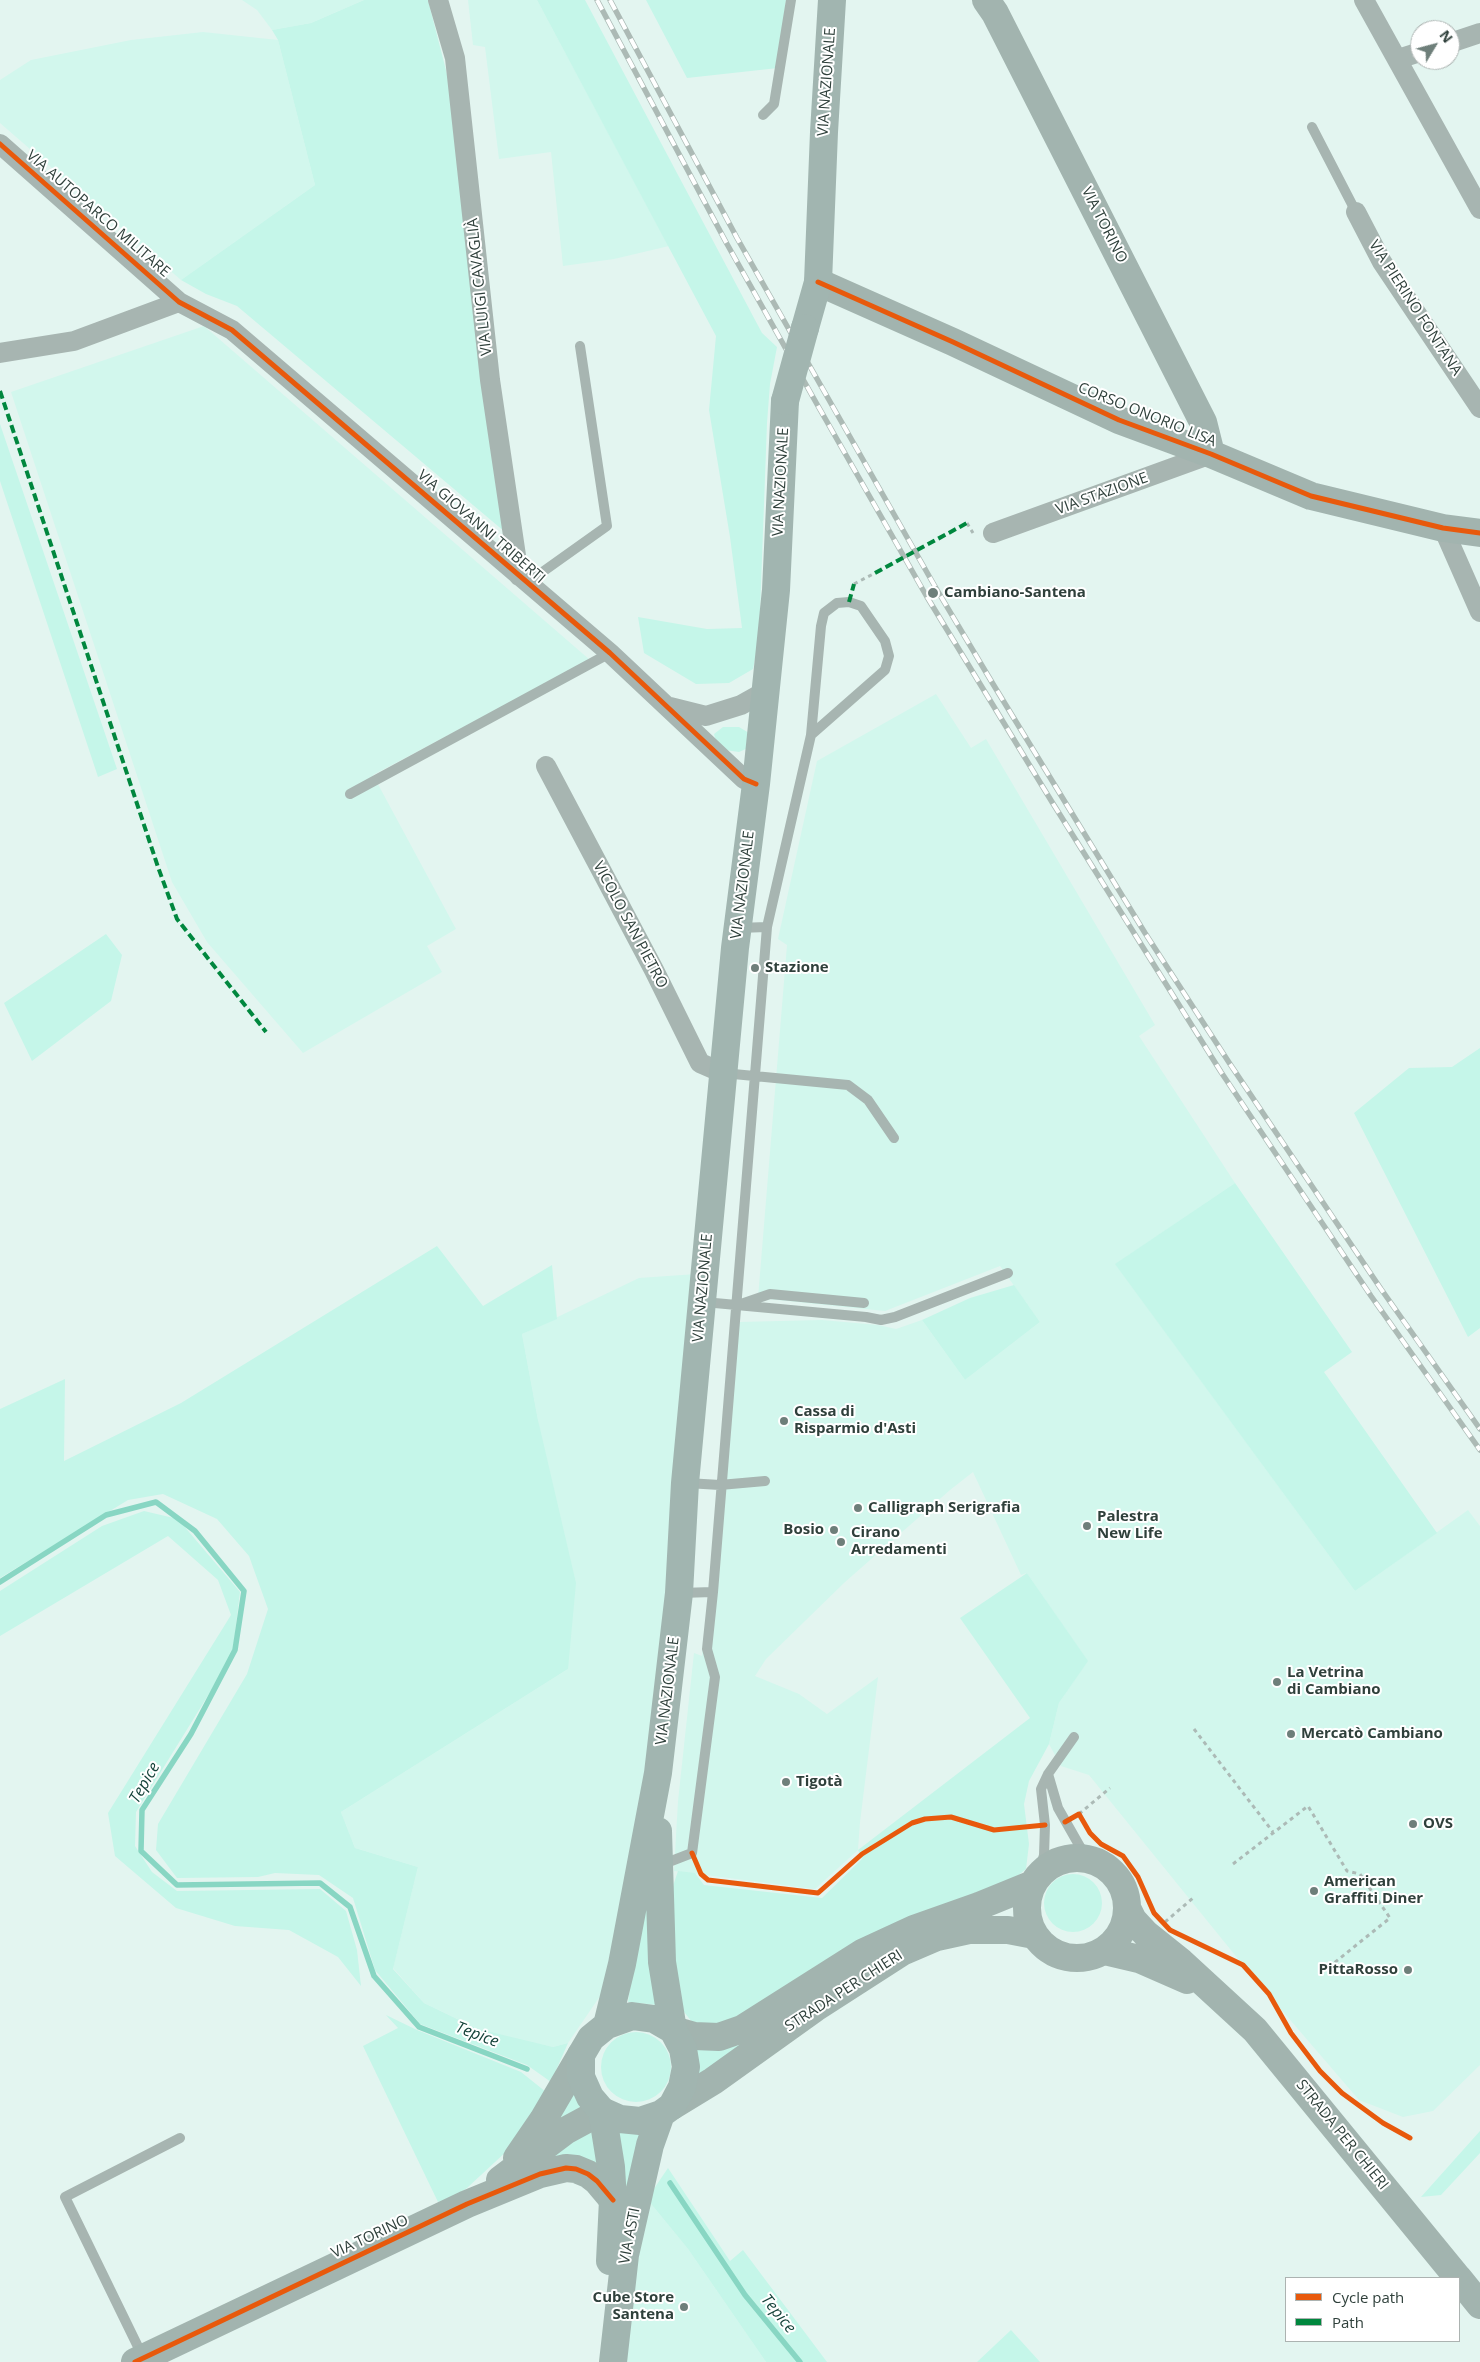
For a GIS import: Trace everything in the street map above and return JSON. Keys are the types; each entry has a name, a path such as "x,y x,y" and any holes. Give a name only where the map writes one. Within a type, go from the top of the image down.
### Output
{"main road":[{"name":"VIA NAZIONALE","path":"607,2024 622,1964 658,1772 679,1594 685,1483 737,928 756,784 776,590 785,401 818,282 832,0"},
{"name":"VIA NAZIONALE","path":"658,1772 658,1867 662,1962 673,2030 683,2049 686,2067 682,2087 666,2110"},
{"path":"666,2110 640,2121 620,2119 602,2111 590,2098 581,2077 581,2055 591,2038 607,2024 632,2016 654,2019 673,2030"},
{"name":"VIA ASTI","path":"613,2362 625,2255 650,2145 666,2110"},
{"name":"VIA ASTI","path":"599,2362 610,2258 613,2200 610,2160 602,2111"}],"street":[{"name":"VIA LUIGI CAVAGLIÀ","path":"438,0 455,58 490,380 523,579"},
{"path":"1364,0 1480,210"},
{"name":"VIA TORINO","path":"994,4 1203,422 1210,454"},
{"path":"1460,40 1480,33"},
{"path":"1398,59 1410,55"},
{"name":"VIA AUTOPARCO MILITARE","path":"0,144 179,302"},
{"name":"VIA PIERINO FONTANA","path":"1356,212 1382,262 1480,408"},
{"name":"CORSO ONORIO LISA","path":"818,282 953,342 1119,420 1210,454 1311,496 1443,528 1480,533"},
{"name":"VIA GIOVANNI TRIBERTI","path":"179,302 232,330 610,653 670,707 744,779 756,784"},
{"path":"0,353 74,341 179,302"},
{"name":"VIA STAZIONE","path":"993,533 1210,454"},
{"path":"1443,528 1480,612"},
{"name":"VIA GIOVANNI TRIBERTI","path":"670,707 706,716 741,705 766,691"},
{"name":"VICOLO SAN PIETRO","path":"546,766 654,970 700,1063 723,1073"},
{"path":"1087,1859 1100,1863 1121,1882 1128,1910 1121,1933 1105,1951 1090,1957 1074,1959 1059,1956 1045,1947 1034,1935 1026,1910 1028,1896 1035,1880 1048,1867 1060,1860 1087,1859"},
{"name":"STRADA PER CHIERI","path":"673,2030 694,2036 719,2038 742,2028 862,1953 914,1929 988,1903 1035,1880"},
{"name":"STRADA PER CHIERI","path":"1128,1910 1133,1920 1146,1934 1181,1962 1255,2030 1456,2277"},
{"name":"STRADA PER CHIERI","path":"666,2110 713,2081 815,2008 902,1952 937,1937 969,1930 1008,1930 1034,1935"},
{"name":"STRADA PER CHIERI","path":"1105,1951 1139,1959 1220,1997"},
{"name":"VIA TORINO","path":"505,2176 543,2120 581,2055"},
{"name":"VIA TORINO","path":"467,2204 565,2131 602,2111"},
{"name":"VIA TORINO","path":"141,2361 467,2204 540,2174 566,2168 576,2169 588,2174 613,2200"},
{"name":"STRADA PER CHIERI","path":"1460,2281 1480,2305"}],"lane":[{"path":"763,115 774,104 791,0"},
{"name":"VIA PIERINO FONTANA","path":"1312,127 1356,212"},
{"path":"523,579 607,526 580,346"},
{"path":"658,1867 692,1853 716,1676 707,1649 767,927 812,735 821,626 824,613 836,602 850,602 861,606 885,641 889,656 885,670 812,735"},
{"path":"350,794 610,653"},
{"path":"737,928 767,927"},
{"path":"723,1073 848,1085 868,1100 894,1138"},
{"path":"701,1302 881,1320 895,1317 1008,1273"},
{"path":"735,1306 770,1294 864,1303"},
{"path":"685,1483 720,1485 765,1481"},
{"path":"679,1594 713,1592"},
{"path":"1035,1880 1044,1855 1045,1832 1041,1789 1048,1774 1074,1737"},
{"path":"1048,1774 1054,1796 1065,1822 1087,1859"},
{"path":"141,2361 65,2197 180,2138"}],"path":[{"path":"854,584 875,573"},
{"path":"1194,1729 1273,1832"},
{"path":"1065,1822 1079,1814 1110,1788"},
{"path":"1233,1864 1308,1806 1347,1872 1360,1874 1390,1918 1324,1971"},
{"path":"1079,1814 1082,1820"},
{"path":"1164,1923 1193,1898"},
{"path":"1159,1918 1170,1930"}],"shaded area":[{"path":"242,0 364,0 311,23 272,30 257,10"},
{"path":"364,0 428,0 449,82 505,532 237,306 206,294 181,280 315,185 278,40 272,30 311,23"},
{"path":"468,0 537,0 669,246 614,259 563,266 551,152 499,159 485,47 473,45"},
{"path":"537,0 585,0 762,333 777,347 770,384 767,423 759,639 753,669 729,683 696,684 644,653 638,617 707,629 742,628 730,537 709,410 716,336"},
{"path":"646,0 786,0 778,68 687,78"},
{"path":"203,32 278,40 315,185 181,280 0,123 0,80 31,60 131,40"},
{"path":"204,326 590,660 373,775 456,929 427,946 442,972 303,1053 207,942 172,882 11,392"},
{"path":"0,424 117,769 98,777 0,481"},
{"path":"936,694 971,748 986,739 1155,1025 1139,1036 1235,1183 1116,1264 1355,1591 1468,1510 1480,1526 1480,2065 1433,2111 1403,2117 1359,2100 1243,1965 1089,1775 1061,1766 1049,1744 1059,1703 1087,1661 1027,1573 1021,1575 973,1472 845,1582 766,1659 755,1676 799,1694 827,1714 878,1677 858,1850 815,1889 674,1871 678,1801 694,1653 702,1656 738,1322 822,1320 878,1325 896,1329 922,1320 965,1380 1040,1322 1000,1266 885,1311 758,1298 787,945 778,939 817,761"},
{"path":"723,727 739,727 749,733 748,748 739,752 725,750 714,734"},
{"path":"106,934 122,955 111,1001 32,1061 4,1003"},
{"path":"1480,1048 1480,1328 1468,1337 1354,1113 1409,1068 1452,1067"},
{"path":"1235,1183 1352,1352 1324,1372 1437,1533 1355,1591 1115,1264"},
{"path":"437,1246 483,1306 552,1265 557,1319 522,1334 538,1420 576,1583 568,1669 341,1812 355,1848 418,1867 393,1969 424,2003 478,2029 553,2047 568,2043 551,2082 527,2065 420,2024 375,1970 353,1898 319,1875 275,1873 258,1877 177,1878 156,1850 158,1824 247,1674 268,1609 249,1556 217,1519 163,1494 128,1500 0,1578 0,1409 65,1379 64,1461 181,1403"},
{"path":"697,1274 657,1724 609,1983 568,2043 553,2047 509,2038 478,2029 424,2003 393,1968 418,1867 355,1848 341,1812 568,1669 538,1420 522,1334 639,1278"},
{"path":"1014,1285 1040,1322 965,1380 922,1320 970,1298"},
{"path":"144,1511 178,1519 240,1592 233,1650 212,1689 136,1812 135,1846 152,1872 177,1891 320,1889 346,1911 357,1950 361,1986 338,1957 289,1930 235,1926 176,1908 115,1856 108,1813 231,1615 218,1580 168,1536 0,1636 0,1591 102,1526"},
{"path":"1027,1573 1088,1661 1059,1703 1049,1744 1029,1781 1024,1804 1029,1844 1026,1869 1010,1882 713,2028 692,2022 681,2008 674,1953 670,1895 678,1871 695,1873 704,1885 822,1898 862,1859 858,1850 1030,1718 960,1618"},
{"path":"1067,1874 1079,1874 1094,1882 1102,1897 1102,1909 1094,1924 1079,1932 1067,1932 1052,1924 1044,1909 1044,1897 1052,1882"},
{"path":"646,1900 657,2005 628,2002 641,1907"},
{"path":"386,2015 417,2030 521,2072 546,2092 509,2149 467,2188 454,2197 438,2202 363,2046 398,2028"},
{"path":"636,2032 649,2035 661,2042 668,2054 671,2067 668,2080 661,2092 649,2099 636,2102 623,2099 611,2092 604,2080 601,2067 604,2054 611,2042 623,2035"},
{"path":"737,2043 739,2045 736,2050 697,2079 696,2048"},
{"path":"571,2089 586,2110 545,2129"},
{"path":"592,2125 599,2172 550,2159"},
{"path":"644,2128 626,2207 615,2143 620,2130"},
{"path":"1480,2131 1480,2153 1441,2195 1421,2197"},
{"path":"668,2168 730,2261 743,2250 827,2362 766,2362 688,2249 647,2199"},
{"name":"Cube Store Santena","path":"647,2199 688,2249 766,2362 623,2362"},
{"path":"1011,2330 1040,2362 977,2362"}],"waterway":[{"name":"Tepice","path":"0,1582 106,1515 156,1502 195,1531 244,1591 235,1650 191,1734 142,1810 141,1851 177,1885 320,1883 350,1907 374,1976 419,2027 527,2069"},
{"name":"Tepice","path":"670,2183 745,2295 800,2362"}],"railway":[{"path":"597,0 727,244 927,597 1052,802 1221,1072 1371,1296 1480,1450"},
{"path":"610,0 737,238 937,590 993,684 1145,933 1230,1064 1381,1289 1480,1429"}],"marked path":[{"path":"0,391 177,919 266,1032"},
{"path":"875,573 967,523"},
{"path":"849,602 854,584"}],"cycle path":[{"path":"0,144 179,302 232,330 610,653 744,779 756,784"},
{"path":"818,282 953,342 1119,420 1211,454 1311,496 1443,528 1480,533"},
{"path":"1065,1822 1079,1814 1090,1833 1101,1844 1123,1856 1138,1877 1154,1913 1170,1930 1243,1965 1269,1994 1291,2033 1320,2071 1342,2093 1383,2123 1410,2138"},
{"path":"692,1853 701,1874 708,1880 818,1893 862,1854 912,1823 925,1819 951,1817 994,1830 1045,1825"},
{"path":"135,2362 467,2204 540,2174 566,2168 576,2169 588,2174 597,2181 613,2200"}],"place":[{"name":"Cambiano-Santena","path":"933,593"},
{"name":"Stazione","path":"755,968"},
{"name":"Cassa di Risparmio d'Asti","path":"784,1421"},
{"name":"Calligraph Serigrafia","path":"858,1508"},
{"name":"Palestra New Life","path":"1087,1526"},
{"name":"Bosio","path":"834,1530"},
{"name":"Cirano Arredamenti","path":"841,1542"},
{"name":"La Vetrina di Cambiano","path":"1277,1682"},
{"name":"Mercatò Cambiano","path":"1291,1734"},
{"name":"Tigotà","path":"786,1782"},
{"name":"OVS","path":"1413,1824"},
{"name":"American Graffiti Diner","path":"1314,1891"},
{"name":"PittaRosso","path":"1408,1970"},
{"name":"Cube Store Santena","path":"684,2307"}]}
